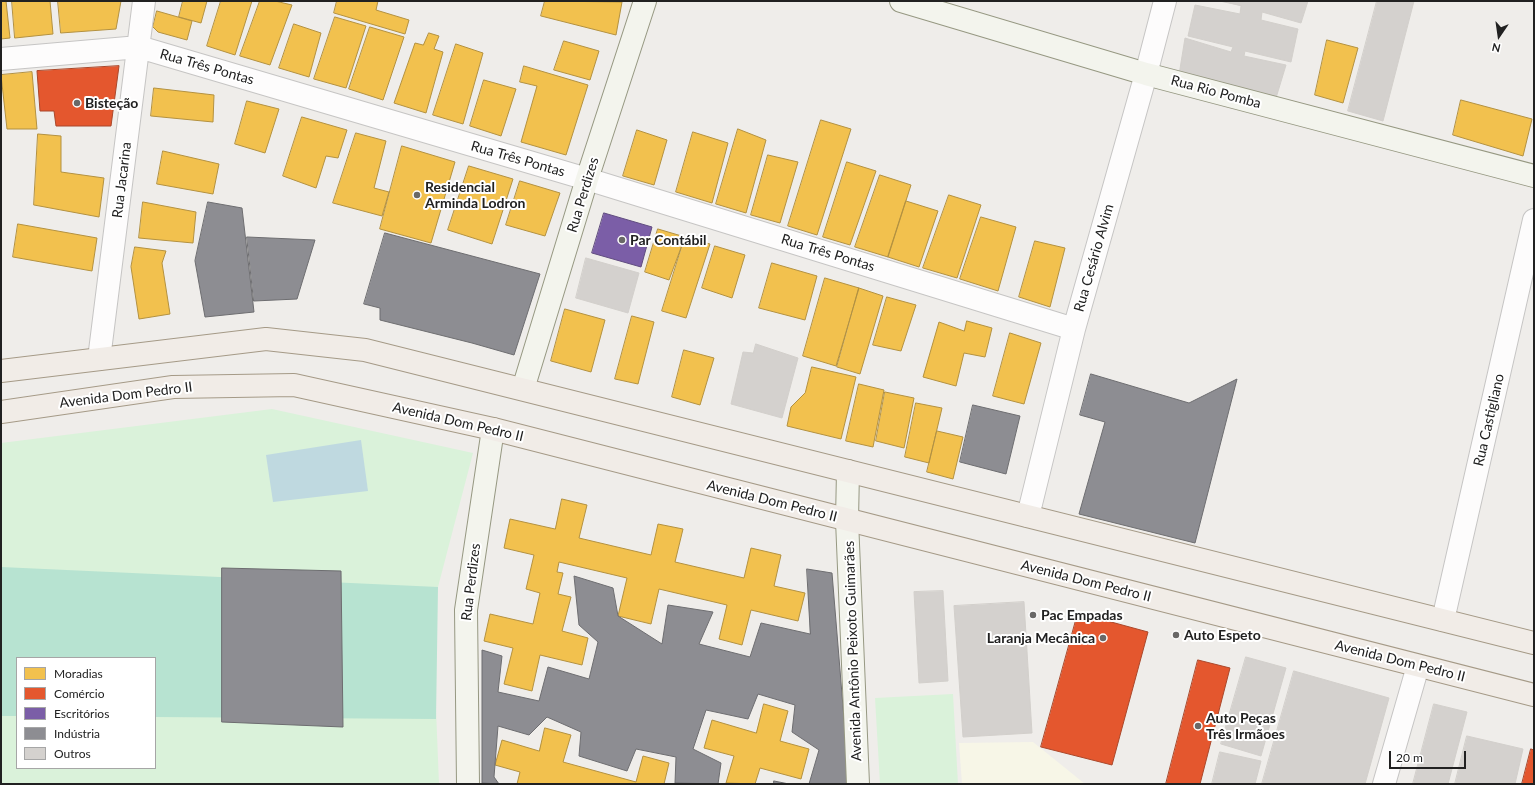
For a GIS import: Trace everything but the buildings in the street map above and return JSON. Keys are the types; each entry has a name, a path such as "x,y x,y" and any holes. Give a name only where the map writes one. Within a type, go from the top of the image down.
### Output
{"main road":[{"path":"1,371 266,339 365,350 1534,643"},
{"name":"Avenida Dom Pedro II","path":"1,412 173,387 294,385 493,429 1534,695"}],"street":[{"name":"Rua Jacarina","path":"99,359 144,1"},
{"name":"Rua Perdizes","path":"523,389 587,179 645,1"},
{"name":"Rua Rio Pomba","path":"901,1 1146,74 1534,176"},
{"name":"Rua Cesário Alvim","path":"1028,516 1074,329 1146,74 1165,1"},
{"name":"Rua Três Pontas","path":"1,59 139,47 587,179 1074,329"},
{"name":"Rua Castigliano","path":"1443,620 1534,220"},
{"name":"Rua Perdizes","path":"468,784 466,610 493,429"},
{"name":"Avenida Antônio Peixoto Guimarães","path":"848,471 847,520 858,784"},
{"path":"1384,784 1418,666"}],"shaded area":[{"path":"1033,742 1085,784 962,784 959,743"}],"green space":[{"path":"272,409 473,453 432,610 439,784 1,784 1,443"},
{"path":"1,567 438,587 436,719 156,717 156,657 16,657 16,716 1,716"},
{"path":"953,694 958,784 880,784 875,698"}],"water":[{"path":"361,440 368,491 273,502 266,455"}],"place":[{"name":"Bisteção","path":"77,103"},
{"name":"Residencial Arminda Lodron","path":"417,195"},
{"name":"Par Contábil","path":"622,240"},
{"name":"Pac Empadas","path":"1033,615"},
{"name":"Auto Espeto","path":"1176,635"},
{"name":"Laranja Mecânica","path":"1103,638"},
{"name":"Auto Peças Três Irmãoes","path":"1198,726"}]}
